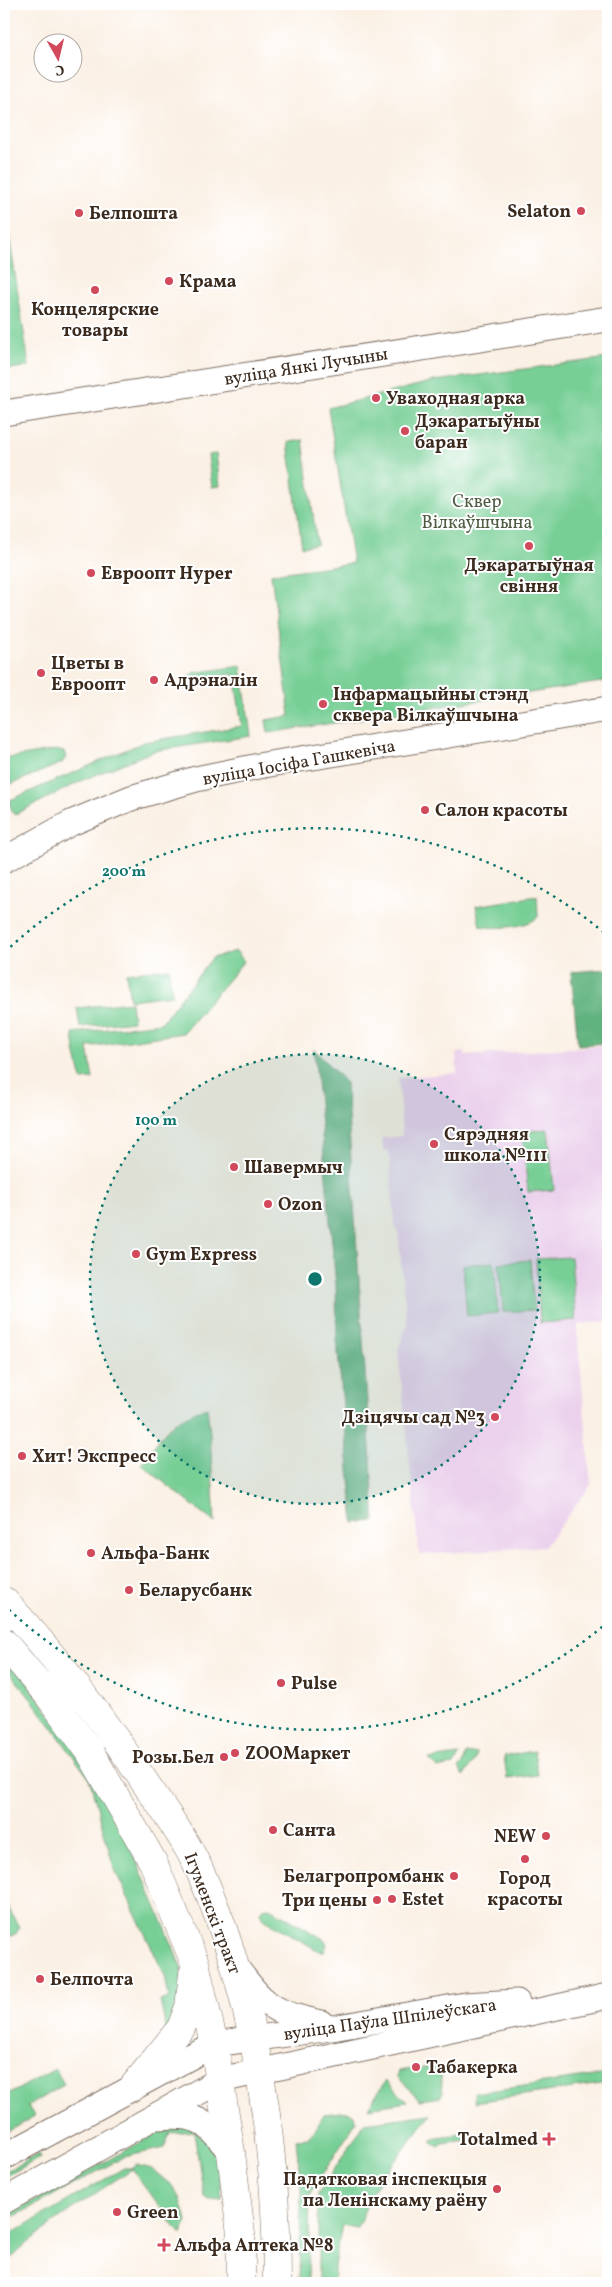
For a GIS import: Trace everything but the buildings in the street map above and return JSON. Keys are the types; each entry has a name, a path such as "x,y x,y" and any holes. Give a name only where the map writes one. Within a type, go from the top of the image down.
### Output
{"main road":[{"name":"Ігуменскі тракт","path":"4,1601 30,1629 113,1734 184,1839 203,1877 243,1992 253,2038 270,2151 277,2223 277,2283"},
{"name":"Ігуменскі тракт","path":"4,1643 49,1696 90,1752 153,1862 195,1963 214,2044 232,2153 241,2234 241,2283"},
{"path":"133,2086 181,2028 188,2007 195,1963"}],"street":[{"name":"вуліца Янкі Лучыны","path":"4,412 608,319"},
{"name":"вуліца Іосіфа Гашкевіча","path":"4,860 70,823 132,798 196,779 280,762 608,709"},
{"path":"234,1964 253,1990 271,2008 291,2016 338,2026"},
{"name":"вуліца Паўла Шпілеўскага","path":"4,2157 214,2044 465,2005 602,1997"},
{"name":"вуліца Паўла Шпілеўскага","path":"4,2201 220,2080 258,2070 406,2041 602,1997"},
{"path":"155,2117 180,2115 197,2118 212,2129 232,2153"}],"shaded area":[{"path":"608,1045 608,1321 579,1324 577,1329 591,1485 545,1546 419,1555 398,1349 407,1325 398,1230 395,1229 389,1151 383,1151 382,1138 402,1136 398,1078 457,1073 456,1053 465,1052 465,1056"}],"green space":[{"path":"4,202 29,366 4,370"},
{"name":"Сквер Вілкаўшчына","path":"608,358 608,681 268,733 266,720 290,716 271,574 353,563 328,408 434,381"},
{"path":"303,440 317,544 302,547 288,442"},
{"path":"216,454 220,486 212,487 208,455"},
{"path":"241,666 251,736 154,751 83,780 14,815 8,801 144,742 242,726 234,674 185,681 193,673"},
{"path":"56,750 64,752 66,757 62,763 4,787 4,759"},
{"path":"537,896 538,917 533,921 511,927 480,926 476,906"},
{"path":"236,951 244,961 183,1033 88,1047 93,1079 82,1080 73,1033 161,1023 212,958"},
{"path":"169,968 172,995 130,1000 126,973"},
{"path":"608,969 608,1043 578,1045 571,972"},
{"path":"131,1002 133,1021 80,1027 77,1008"},
{"path":"314,1049 346,1083 375,1521 354,1523 337,1342 336,1286"},
{"path":"548,1129 554,1190 528,1192 522,1132"},
{"path":"571,1257 576,1320 540,1323 536,1259"},
{"path":"530,1260 534,1310 503,1312 499,1263"},
{"path":"494,1262 498,1313 467,1316 463,1265"},
{"path":"207,1407 215,1523 141,1464 168,1429 183,1417"},
{"path":"4,1650 96,1777 137,1862 167,1932 182,1970 186,1992 168,2037 160,2001 169,1998 165,1976 114,1868 89,1778 4,1665"},
{"path":"534,1751 538,1775 507,1779 504,1756"},
{"path":"477,1753 475,1761 463,1776 459,1768 463,1764 466,1754"},
{"path":"459,1755 454,1765 437,1768 429,1759"},
{"path":"4,1900 19,1927 16,1934 4,1939"},
{"path":"269,1907 325,1940 327,1945 324,1951 319,1951 262,1918 260,1912 263,1908"},
{"path":"438,2065 443,2092 440,2097 420,2100 397,2076 399,2071"},
{"path":"55,2069 64,2084 28,2106 34,2116 4,2134 4,2097"},
{"path":"608,2074 608,2083 475,2102 474,2093"},
{"path":"386,2080 407,2102 368,2108"},
{"path":"348,2111 354,2115 356,2122 310,2194 308,2283 299,2283 301,2189 296,2139 310,2138 324,2114"},
{"path":"431,2114 374,2188 357,2228 342,2225 334,2266 334,2283 318,2283 318,2194 365,2123"},
{"path":"174,2124 189,2125 218,2152 222,2199 209,2200 204,2197 194,2131 170,2133 164,2148 124,2157 4,2222 4,2217"},
{"path":"463,2134 467,2140 443,2143 439,2146 431,2141 437,2137"},
{"path":"39,2154 40,2158 4,2177 4,2172"},
{"path":"135,2165 152,2169 172,2186 180,2197 187,2221 181,2235 132,2169 43,2231 26,2245 8,2265 4,2266 4,2238 124,2168 133,2168"}],"place":[{"name":"Selaton","path":"581,211"},
{"name":"Белпошта","path":"79,213"},
{"name":"Крама","path":"169,281"},
{"name":"Концелярские товары","path":"95,290"},
{"name":"Уваходная арка","path":"376,398"},
{"name":"Дэкаратыўны баран","path":"405,431"},
{"name":"Дэкаратыўная свіння","path":"529,546"},
{"name":"Евроопт Hyper","path":"91,573"},
{"name":"Цветы в Евроопт","path":"41,673"},
{"name":"Адрэналін","path":"154,680"},
{"name":"Інфармацыйны стэнд сквера Вілкаўшчына","path":"323,704"},
{"name":"Салон красоты","path":"425,810"},
{"name":"Сярэдняя школа №111","path":"434,1144"},
{"name":"Шавермыч","path":"234,1167"},
{"name":"Ozon","path":"268,1204"},
{"name":"Gym Express","path":"136,1254"},
{"name":"Дзіцячы сад №3","path":"495,1417"},
{"name":"Хит! Экспресс","path":"22,1456"},
{"name":"Альфа-Банк","path":"91,1553"},
{"name":"Беларусбанк","path":"129,1590"},
{"name":"Pulse","path":"281,1683"},
{"name":"ZOOМаркет","path":"235,1753"},
{"name":"Розы.Бел","path":"224,1757"},
{"name":"Санта","path":"273,1830"},
{"name":"NEW","path":"546,1836"},
{"name":"Город красоты","path":"525,1859"},
{"name":"Белагропромбанк","path":"454,1876"},
{"name":"Estet","path":"392,1899"},
{"name":"Три цены","path":"377,1900"},
{"name":"Белпочта","path":"40,1979"},
{"name":"Табакерка","path":"416,2067"},
{"name":"Totalmed","path":"549,2139"},
{"name":"Падатковая інспекцыя па Ленінскаму раёну","path":"497,2189"},
{"name":"Green","path":"117,2212"},
{"name":"Альфа Аптека №8","path":"164,2245"}]}
